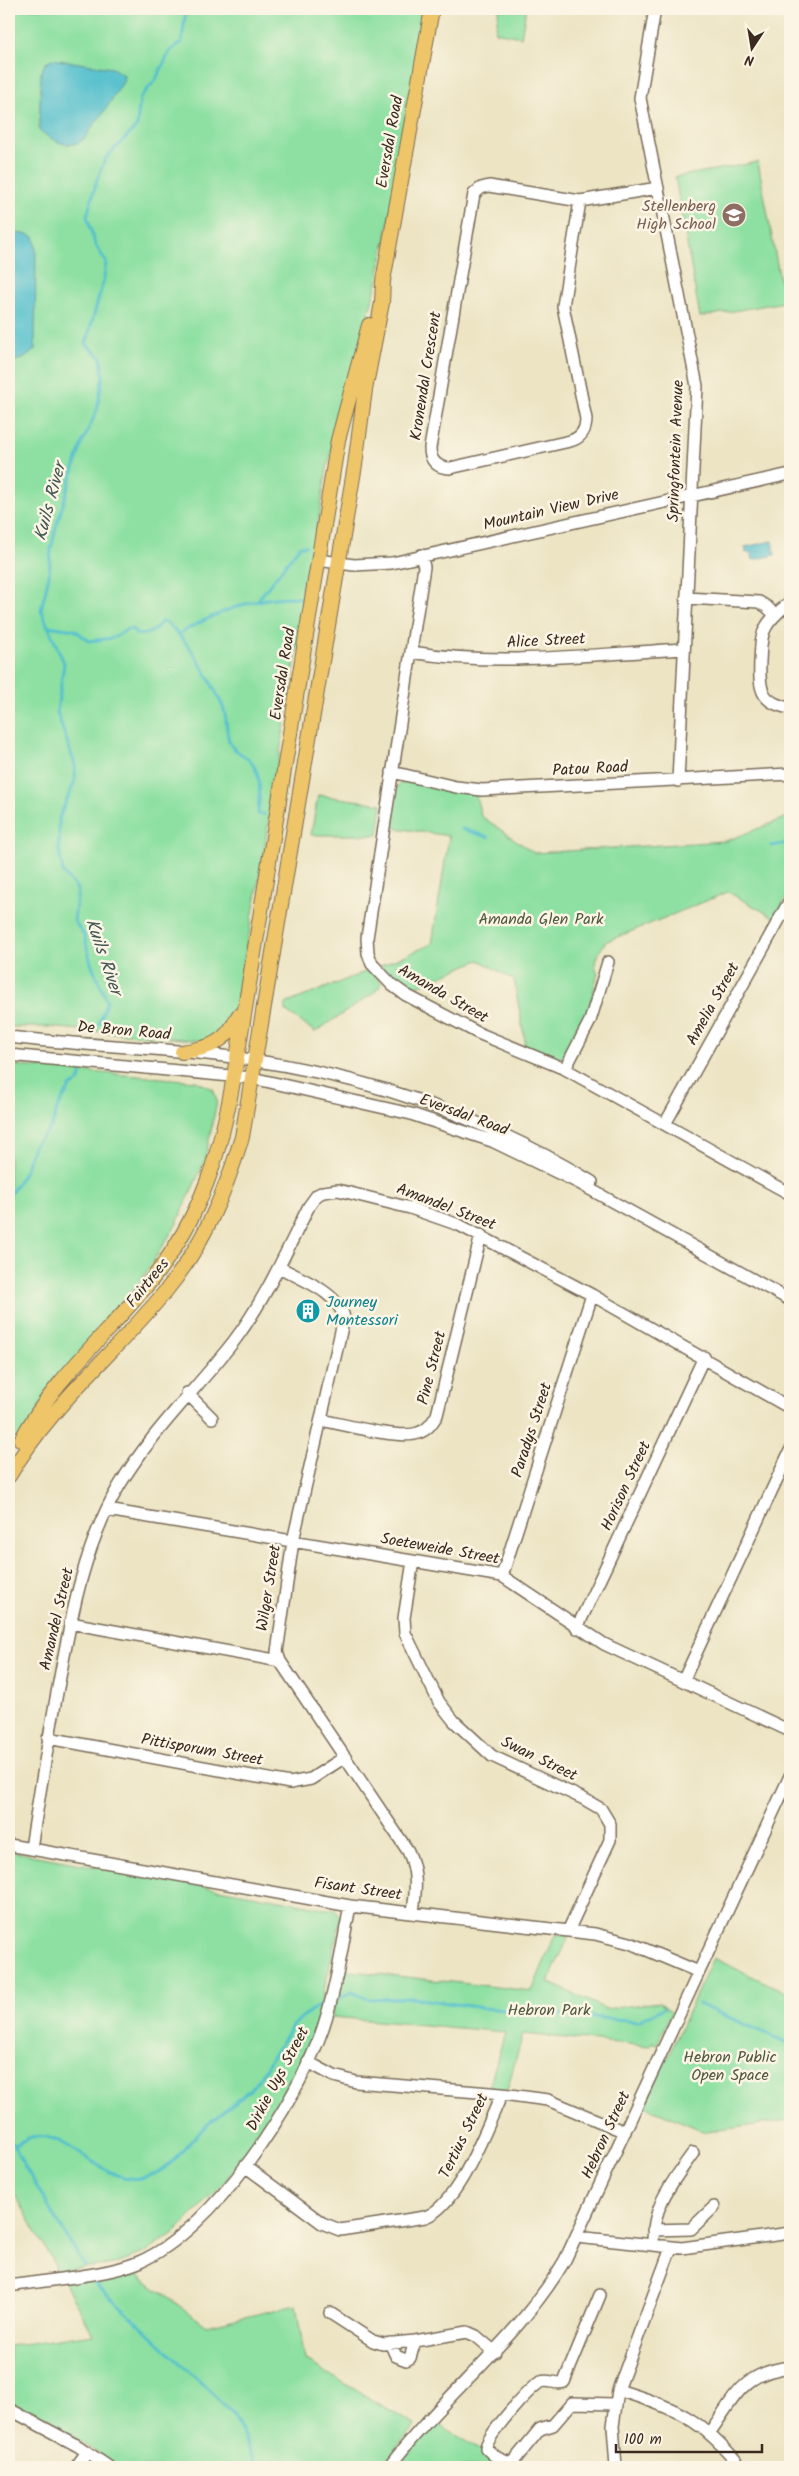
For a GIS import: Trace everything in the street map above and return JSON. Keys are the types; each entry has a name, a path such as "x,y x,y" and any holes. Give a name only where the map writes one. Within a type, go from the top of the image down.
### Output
{"main road":[{"name":"Eversdal Road","path":"236,1057 342,422 383,281 432,9"},
{"name":"Eversdal Road","path":"255,1060 382,302 383,281"},
{"path":"182,1052 203,1048 222,1040 234,1027 245,1001"},
{"name":"Fairtrees","path":"9,1463 41,1410 82,1358 153,1278 181,1237 196,1209 224,1134 236,1057"},
{"name":"Fairtrees","path":"9,1476 42,1426 165,1292 201,1238 230,1176 242,1137 255,1060"}],"street":[{"name":"Springfontein Avenue","path":"655,9 640,90 696,378 678,781"},
{"name":"Kronendal Crescent","path":"580,201 563,306 586,419 584,431 578,438 570,441 450,468 438,466 432,460 430,448 474,194 481,188 489,186 580,201 658,188"},
{"name":"Mountain View Drive","path":"318,560 354,565 392,563 790,474"},
{"name":"Amanda Street","path":"422,556 424,567 367,938 368,953 372,964 392,985 439,1014 478,1034 565,1068 790,1194"},
{"path":"686,598 758,602 775,615"},
{"path":"790,602 775,615 766,628 761,641 760,682 762,692 770,701 781,707 790,708"},
{"name":"Alice Street","path":"411,652 451,658 487,660 684,650"},
{"name":"Patou Road","path":"392,772 456,787 482,790 790,774"},
{"name":"Amelia Street","path":"665,1124 786,918 790,900"},
{"path":"565,1068 590,1021 608,962"},
{"name":"De Bron Road","path":"9,1037 236,1057"},
{"path":"9,1055 234,1076"},
{"name":"Eversdal Road","path":"236,1057 352,1080 461,1116 560,1163 662,1224 667,1230"},
{"name":"Eversdal Road","path":"234,1076 252,1078 387,1107 492,1141 577,1182 660,1228 667,1230 790,1300"},
{"name":"Amandel Street","path":"31,1848 48,1738 78,1586 107,1510 145,1446 235,1339 259,1304 309,1206 317,1195 328,1190 369,1196 410,1208 481,1235 704,1357 790,1408"},
{"name":"Pine Street","path":"321,1420 401,1435 420,1433 430,1426 437,1414 481,1235"},
{"name":"Wilger Street","path":"279,1267 330,1296 337,1302 343,1312 343,1324 293,1541 277,1646 280,1661"},
{"name":"Paradys Street","path":"502,1576 592,1295"},
{"name":"Horison Street","path":"577,1628 704,1357"},
{"path":"188,1393 212,1418"},
{"path":"683,1681 790,1451"},
{"name":"Soeteweide Street","path":"107,1510 502,1576 577,1628 604,1644 790,1731"},
{"name":"Swan Street","path":"413,1561 404,1618 405,1633 439,1702 454,1721 492,1756 584,1799 601,1809 608,1819 611,1829 610,1840 569,1929"},
{"path":"70,1624 280,1661 408,1851 414,1863 417,1882 412,1912"},
{"name":"Pittisporum Street","path":"48,1738 290,1783 311,1779 345,1757"},
{"name":"Hebron Street","path":"389,2467 402,2449 495,2352 546,2291 576,2237 790,1776"},
{"name":"Fisant Street","path":"9,1845 350,1906 569,1929 630,1943 699,1972"},
{"name":"Dirkie Uys Street","path":"9,2286 111,2270 137,2263 157,2254 197,2220 246,2166 273,2130 308,2062 322,2030 330,2006 350,1906"},
{"path":"308,2062 334,2076 356,2082 502,2094 558,2103 625,2132"},
{"name":"Tertius Street","path":"246,2166 322,2223 336,2230 425,2217 436,2212 455,2192 502,2094"},
{"path":"653,2245 652,2230 655,2215 668,2189 694,2153"},
{"path":"652,2230 694,2228 714,2208"},
{"path":"576,2237 671,2248 790,2232"},
{"path":"616,2467 613,2438 615,2404 618,2390 671,2248"},
{"path":"600,2295 564,2382 560,2384 545,2381 535,2385 487,2441 486,2448 497,2457 507,2462 513,2462 540,2429 553,2425 572,2403 615,2404"},
{"path":"330,2313 373,2341 390,2343 416,2342 467,2332 476,2336 495,2352"},
{"path":"390,2343 396,2356 406,2360 410,2358 416,2342"},
{"path":"710,2432 751,2379 767,2371 790,2366"},
{"path":"618,2390 682,2414 710,2432 741,2467"},
{"path":"9,2409 87,2452 109,2467"},
{"path":"76,2467 87,2452"}],"green space":[{"path":"9,9 428,9 378,279 327,468 257,892 232,1022 217,1036 204,1041 48,1027 9,1027"},
{"path":"499,9 526,9 521,37 495,32"},
{"path":"758,162 784,302 700,317 675,177"},
{"name":"Amanda Glen Park","path":"403,781 476,795 481,816 534,853 726,841 790,816 790,890 775,918 728,892 605,942 595,964 598,973 588,1012 565,1055 554,1060 523,1047 525,1041 514,980 479,960 408,990 398,984 380,966 432,944 449,836 389,827 395,789"},
{"path":"318,795 382,804 378,835 311,835"},
{"path":"370,970 382,984 374,993 315,1032 285,1011 285,1004"},
{"path":"9,1065 196,1081 213,1089 217,1101 205,1160 176,1225 142,1279 96,1330 9,1453"},
{"path":"9,1851 335,1910 341,1917 314,2034 275,2113 223,2184 175,2232 147,2252 113,2264 58,2271 16,2196 9,2190"},
{"name":"Hebron Park","path":"555,1935 567,1935 568,1939 548,1982 606,2009 659,2002 672,2012 657,2044 652,2043 650,2046 523,2034 507,2090 489,2088 505,2032 332,2017 342,1970 532,1991"},
{"name":"Hebron Public Open Space","path":"713,1958 790,1994 790,2120 706,2132 645,2106"},
{"path":"132,2270 206,2326 296,2305 305,2360 415,2425 382,2467 118,2467 75,2438 9,2404 9,2346 93,2334 64,2282 115,2276"},
{"path":"435,2421 490,2455 508,2467 397,2467"}],"water":[{"path":"52,59 112,68 124,75 123,82 84,139 73,144 61,143 39,130 41,72 45,64"},
{"path":"9,233 27,234 34,237 36,247 35,350 23,359 9,362"},
{"path":"772,541 775,555 753,560 751,552 746,553 745,547"}],"waterway":[{"name":"Kuils River","path":"99,1024 107,1001 91,963 84,935 74,921 78,890 63,873 59,850 59,818 75,781 75,765 57,712 64,663 41,610 49,576 51,549 57,524 81,446 97,410 103,375 101,357 86,344 104,278 106,262 95,244 87,216 105,159 137,126 140,98 156,79 170,51 182,42 186,9"},
{"path":"257,601 300,546 306,546"},
{"path":"178,634 206,619 253,602 285,597 301,598"},
{"path":"47,626 75,630 89,641 113,638 128,629 134,630 135,634 147,634 154,630 162,621 166,622 184,640 212,684 223,707 229,741 235,750 248,759 256,771 259,785 258,814 264,814"},
{"path":"462,829 488,837"},
{"path":"771,846 790,843"},
{"name":"Kuils River","path":"9,1196 25,1171 33,1147 52,1126 57,1109 70,1087 78,1082 82,1074"},
{"path":"340,1998 352,1992 369,1999 413,1998 483,2008 638,2021 664,2008"},
{"path":"698,2004 790,2044"},
{"path":"15,2145 32,2137 46,2137 73,2149 116,2175 131,2178 146,2177 156,2173 172,2162 206,2126 251,2088 291,2029 308,2012 319,2006"},
{"path":"9,2141 15,2145 18,2155 84,2266"},
{"path":"94,2282 234,2414 256,2467"}],"place":[{"name":"Stellenberg High School","path":"734,215"},
{"name":"Journey Montessori","path":"308,1311"}]}
